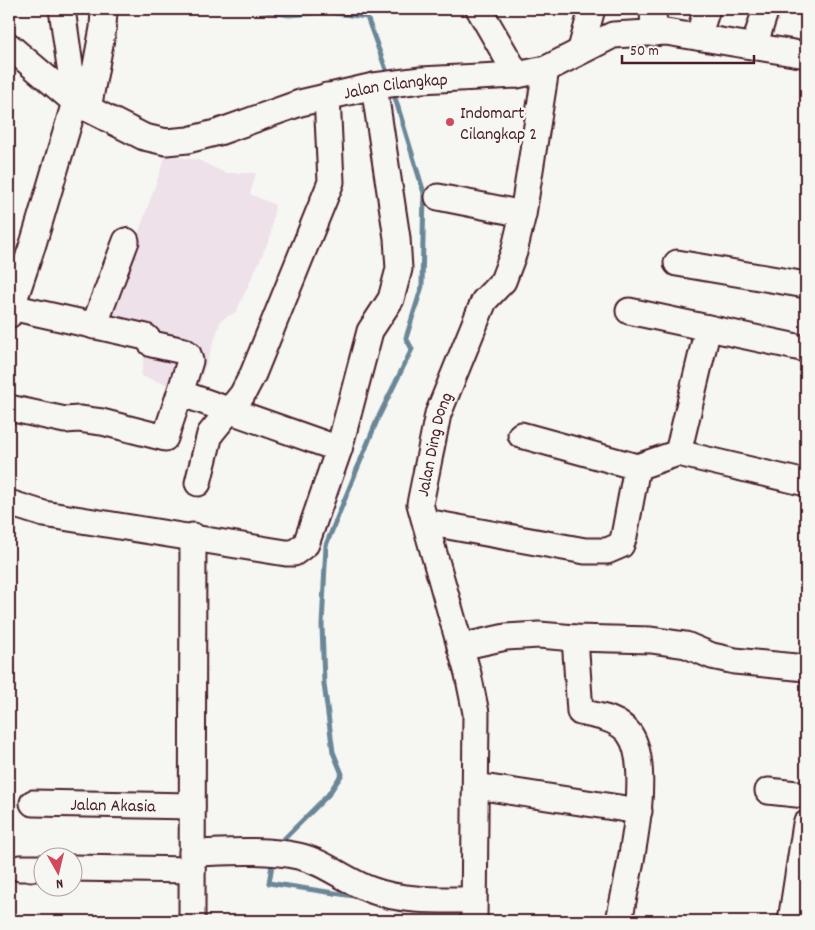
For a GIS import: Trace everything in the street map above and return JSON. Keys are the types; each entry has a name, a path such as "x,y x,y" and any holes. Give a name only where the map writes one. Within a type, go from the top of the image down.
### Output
{"street":[{"path":"62,9 81,105"},
{"path":"9,408 65,420 79,419 102,422 165,438 190,361 188,354 152,344 146,337 10,311 16,268 33,244 81,105 103,28 104,9"},
{"path":"479,9 517,75"},
{"path":"581,49 592,9"},
{"path":"653,9 654,33"},
{"path":"698,37 707,9"},
{"path":"754,46 766,9"},
{"name":"Jalan Cilangkap","path":"9,46 81,105 144,137 166,142 188,140 219,132 300,103 385,84 517,75 546,69 581,49 613,35 666,32 806,55"},
{"name":"Jalan Ding Dong","path":"474,911 476,712 468,674 420,504 438,414 484,301 503,281 514,252 523,214 546,69"},
{"path":"9,502 44,514 193,536 286,553 294,553 301,550 309,537 339,448 370,331 391,299 399,269 385,84"},
{"path":"198,483 210,434 228,409 242,395 253,374 331,182 327,96"},
{"path":"438,197 523,214"},
{"path":"94,326 126,241"},
{"path":"678,263 806,285"},
{"path":"629,311 806,349"},
{"path":"678,453 708,328"},
{"path":"180,393 339,448"},
{"path":"522,435 637,467 678,453 806,483"},
{"path":"426,522 585,551 607,551 620,545 624,536 637,467"},
{"path":"192,921 193,536"},
{"path":"460,647 506,637 531,635 651,640 686,645 712,656 735,661 806,668"},
{"path":"575,638 580,712 607,718 627,731 635,743 638,758 639,811 619,921"},
{"path":"476,786 639,811"},
{"path":"768,791 806,795"},
{"name":"Jalan Akasia","path":"33,803 192,806"},
{"path":"791,921 806,824"},
{"path":"82,867 192,861 275,853 312,860 371,890 474,911"}],"shaded area":[{"path":"166,155 198,160 225,173 256,173 250,194 275,205 270,238 236,312 221,320 196,394 141,376 146,344 101,330"}],"water":[{"path":"243,9 336,9 335,13 289,17"}],"waterway":[{"path":"335,13 367,17 389,78"},
{"path":"277,846 328,795 342,774 333,752 324,684 322,625 326,545 378,418 412,349 406,338 422,286 424,193 393,91"},
{"path":"273,859 269,883 360,897"}],"place":[{"name":"Indomart Cilangkap 2","path":"450,122"}]}
